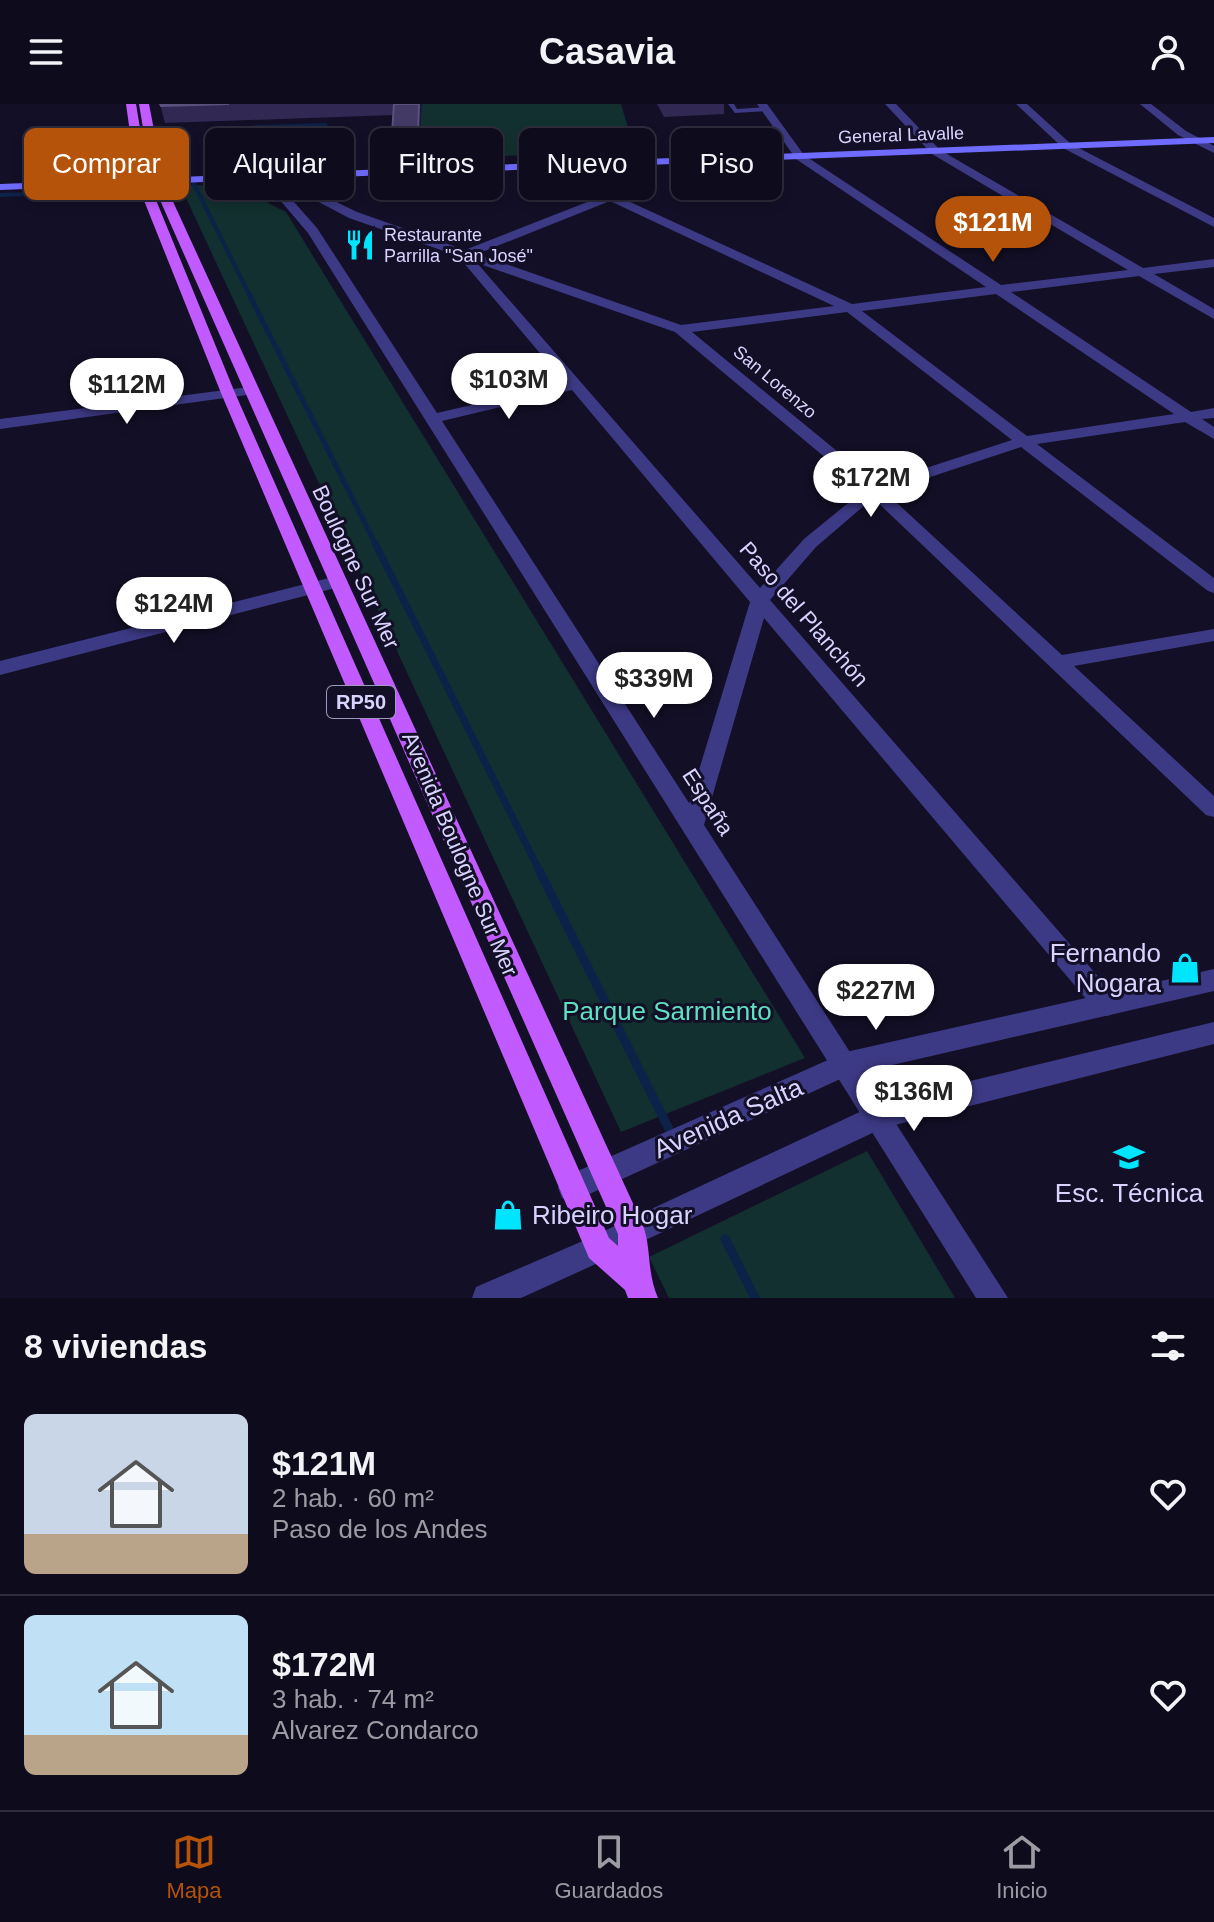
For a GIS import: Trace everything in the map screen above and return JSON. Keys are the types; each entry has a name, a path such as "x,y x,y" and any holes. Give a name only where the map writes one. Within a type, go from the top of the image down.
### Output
{"main road":[{"name":"RP50","path":"131,104 137,128"},
{"name":"RP50","path":"144,104 146,128"},
{"name":"General Lavalle","path":"655,164 1214,140"},
{"name":"General Lavalle","path":"354,175 519,170"},
{"name":"General Lavalle","path":"0,187 24,186"},
{"name":"Boulogne Sur Mer","path":"158,200 239,392 337,582 606,1173 632,1233 639,1289"},
{"name":"Avenida Boulogne Sur Mer","path":"239,392 312,588 572,1188 599,1248 639,1289"}],"street":[{"path":"890,104 936,152 1214,315"},
{"path":"1021,104 1067,146 1214,223"},
{"path":"1145,104 1195,141 1214,150"},
{"path":"764,106 800,157 1214,434"},
{"name":"España","path":"290,200 320,228 434,418 993,1298"},
{"name":"San Lorenzo","path":"321,200 346,218 680,329 874,490 1214,809"},
{"path":"464,255 602,200"},
{"path":"616,200 850,308 1214,587"},
{"name":"Paso del Planchón","path":"464,255 1107,1005"},
{"path":"680,329 1214,263"},
{"path":"434,418 576,385"},
{"path":"0,424 239,392"},
{"path":"694,824 760,600 810,543 874,490 1023,441 1214,413"},
{"path":"0,668 337,582"},
{"path":"1058,662 1214,635"},
{"name":"Avenida Salta","path":"572,1188 846,1064 1214,980"},
{"path":"487,1298 879,1116 1214,1033"}],"lane":[{"path":"731,104 735,111 764,106"}],"green space":[{"path":"406,104 621,104 628,128 519,128 519,155 503,156 503,128 400,128"},
{"name":"Parque Sarmiento","path":"189,185 205,185 205,200 262,200 286,212 805,1058 621,1132 187,200"},
{"path":"867,1151 955,1298 669,1298 649,1257"}],"water":[{"path":"327,123 328,128 246,128"}],"building":[{"path":"160,104 229,104 161,106"},
{"path":"394,104 419,104 418,128 392,128"}],"waterway":[{"path":"194,184 249,294"},
{"path":"0,195 24,194"},
{"path":"249,294 376,545"},
{"path":"375,543 540,872"},
{"path":"539,870 671,1133"},
{"path":"725,1239 755,1298"}],"place":[{"name":"Restaurante Parrilla \"San José\"","path":"360,245"},
{"name":"Fernando Nogara","path":"1185,968"},
{"name":"Esc. Técnica","path":"1129,1157"},
{"name":"Ribeiro Hogar","path":"508,1215"}]}
